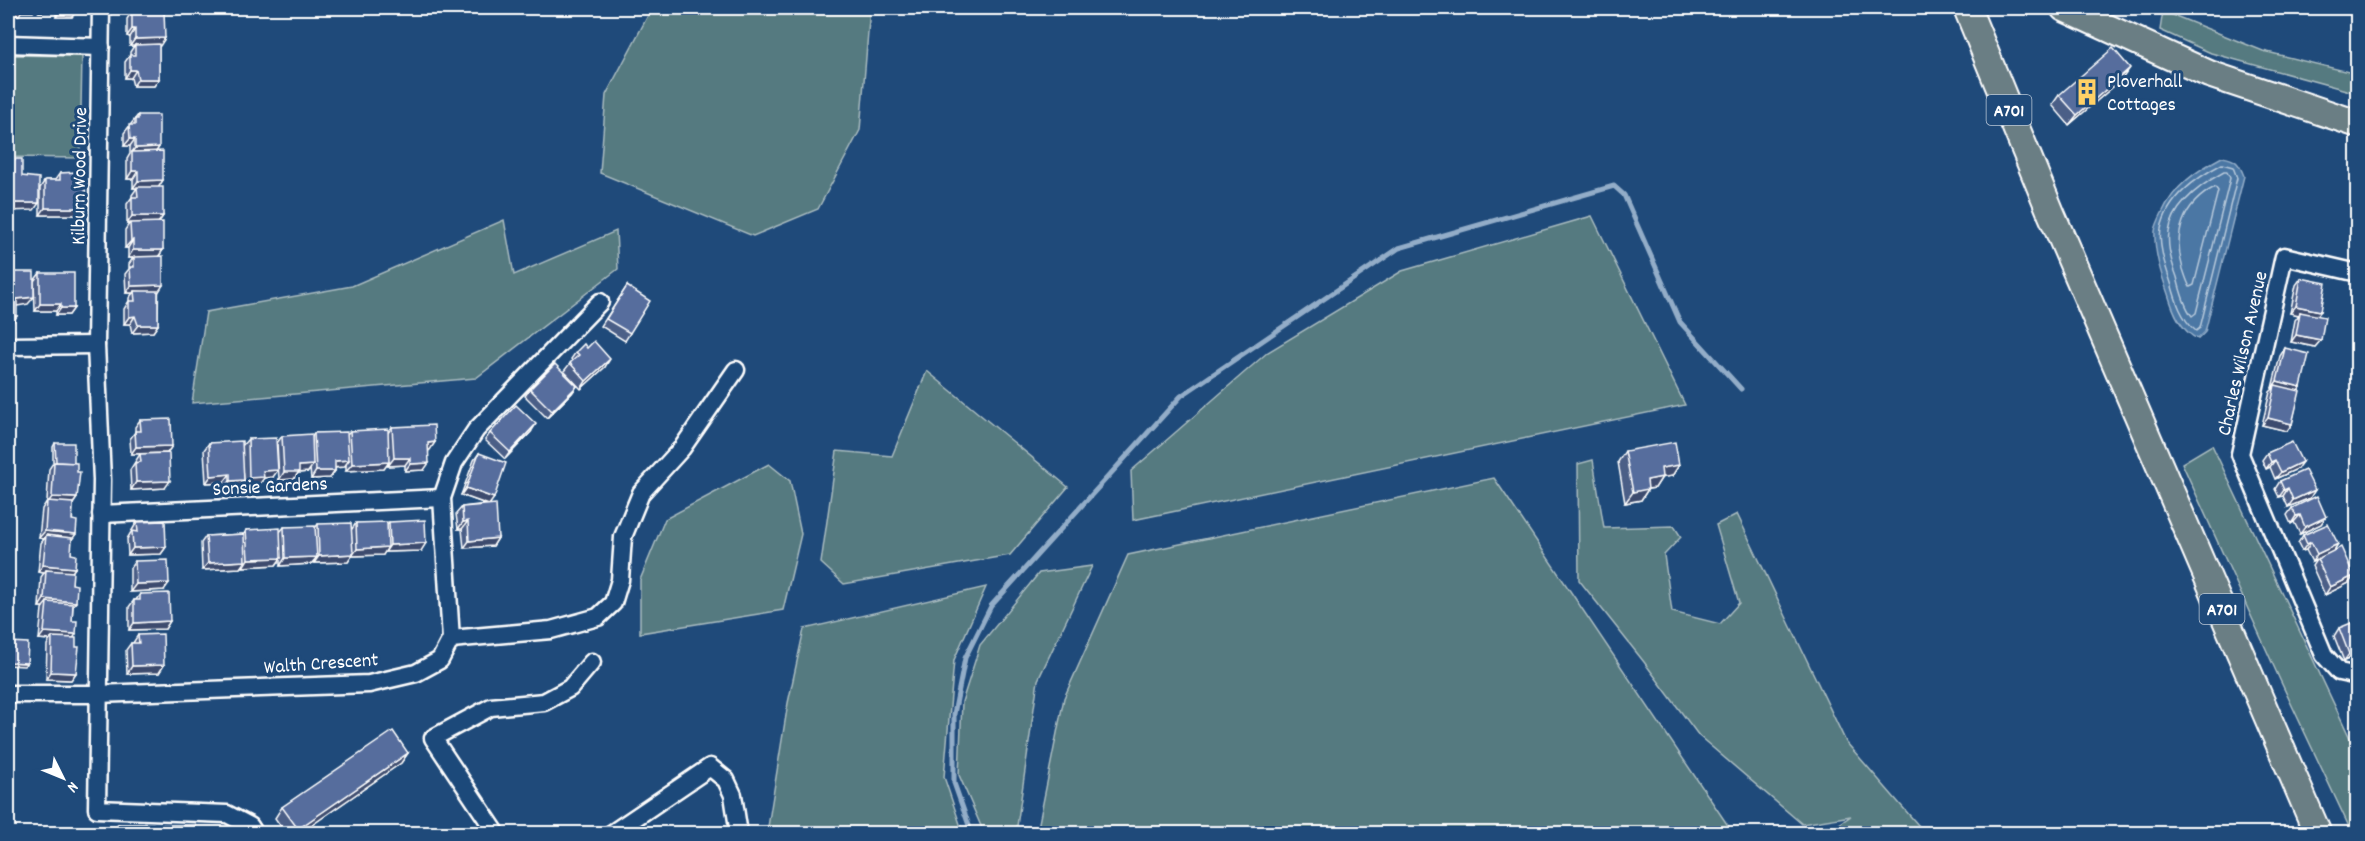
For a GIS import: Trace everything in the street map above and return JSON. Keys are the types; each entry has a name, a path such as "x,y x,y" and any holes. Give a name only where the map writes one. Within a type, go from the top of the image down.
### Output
{"main road":[{"name":"A701","path":"1967,8 2051,213 2318,834"},
{"path":"2064,8 2209,74 2358,124"}],"street":[{"name":"Kilburn Wood Drive","path":"101,8 96,345 101,514 97,809 227,814 250,826 255,834"},
{"path":"8,44 100,47"},
{"name":"Charles Wilson Avenue","path":"2358,273 2284,256 2240,454 2324,655 2339,672 2358,676"},
{"path":"600,302 476,430 454,463 442,498 451,639 551,630 598,617 613,603 620,580 623,537 641,494 682,448 736,370"},
{"path":"8,346 96,345"},
{"name":"Sonsie Gardens","path":"101,514 442,498"},
{"name":"Walth Crescent","path":"8,694 97,694 369,684 416,673 440,660 451,639"},
{"path":"497,834 433,738 491,707 544,702 570,688 592,662"},
{"path":"611,834 710,767 726,780 733,795 739,834"}],"green space":[{"path":"652,8 870,8 860,130 818,209 753,236 600,173 606,95"},
{"path":"2163,11 2263,51 2357,74 2357,93 2211,53 2160,30"},
{"path":"8,55 82,56 80,158 8,157"},
{"path":"1592,216 1685,405 1133,520 1131,471 1268,352 1402,271"},
{"path":"504,220 514,275 616,231 618,269 476,378 192,403 206,312 352,286"},
{"path":"927,371 1068,487 1010,555 844,584 821,563 837,451 892,456"},
{"path":"2212,445 2357,753 2357,833 2352,833 2182,463"},
{"path":"1593,460 1604,528 1674,526 1681,537 1664,555 1672,612 1720,624 1739,603 1716,525 1737,514 1846,742 1925,833 1826,833 1851,816 1802,824 1699,736 1579,580 1578,464"},
{"path":"769,464 790,481 801,534 783,610 640,633 640,580 665,519"},
{"path":"1494,478 1733,833 1037,833 1064,698 1128,555"},
{"path":"1092,566 1038,680 1016,833 984,833 959,775 962,702 980,645 1039,573"},
{"path":"986,587 954,660 944,777 963,833 767,833 788,703 804,629"}],"water":[{"path":"2222,157 2236,162 2244,176 2205,332 2198,339 2182,326 2172,307 2158,263 2155,231 2167,203 2179,187 2203,168"}],"building":[{"path":"61,8 78,8 78,9 61,10"},
{"path":"132,11 164,11 165,38 135,39 135,29 132,29"},
{"path":"159,44 159,79 138,79 136,70 130,70 130,55 135,55 135,45"},
{"name":"Ploverhall Cottages","path":"2113,48 2130,68 2077,115 2059,95"},
{"path":"138,115 159,115 159,147 135,148 135,139 130,139 129,125 135,125"},
{"path":"163,151 163,180 138,181 138,171 132,171 132,152"},
{"path":"8,159 22,159 22,176 39,178 39,203 8,203"},
{"path":"77,172 78,185 85,184 86,208 45,208 45,180 60,180 60,173"},
{"path":"137,187 163,187 163,216 132,216 132,197 138,197"},
{"path":"163,222 163,250 133,250 130,223"},
{"path":"163,256 163,285 131,286 130,267 134,267 134,257"},
{"path":"8,272 34,272 34,297 17,299 17,316 8,316"},
{"path":"40,273 74,273 74,308 61,308 61,304 40,304"},
{"path":"2301,278 2326,283 2321,311 2296,306"},
{"path":"627,286 650,301 630,333 606,319"},
{"path":"134,291 158,291 158,325 138,325 135,316 129,317 129,301 135,301"},
{"path":"2300,312 2325,317 2321,340 2296,335"},
{"path":"594,341 610,359 586,381 570,363 579,355 576,352 584,344 587,348"},
{"path":"2285,348 2309,354 2301,387 2277,381"},
{"path":"555,364 577,386 552,411 530,389"},
{"path":"2275,385 2300,391 2292,424 2268,418"},
{"path":"516,405 536,424 510,452 490,433"},
{"path":"171,419 172,446 136,447 135,431 141,431 140,420"},
{"path":"434,425 435,442 428,443 429,463 410,464 410,458 394,458 392,427"},
{"path":"388,429 389,462 352,464 350,431"},
{"path":"347,432 349,460 335,461 335,471 316,471 314,433"},
{"path":"312,434 313,465 299,466 299,472 284,472 282,436"},
{"path":"276,438 278,470 263,471 264,477 249,478 248,439"},
{"path":"242,441 244,480 230,481 230,474 211,476 209,443"},
{"path":"1675,442 1679,465 1661,468 1662,477 1647,480 1648,489 1633,492 1625,451"},
{"path":"2292,442 2302,462 2281,472 2275,460 2271,462 2267,453"},
{"path":"55,443 74,443 74,463 56,462"},
{"path":"169,453 170,481 136,482 135,463 141,462 140,454"},
{"path":"479,453 506,463 494,498 466,488"},
{"path":"54,462 77,463 77,472 80,472 77,498 52,497"},
{"path":"2305,470 2315,490 2293,500 2288,488 2284,490 2280,481"},
{"path":"2317,496 2326,517 2305,527 2300,515 2296,516 2292,508"},
{"path":"47,501 73,503 72,520 77,521 76,534 45,531"},
{"path":"496,504 498,538 469,541 468,521 463,522 462,507"},
{"path":"425,520 426,543 390,545 389,522"},
{"path":"165,521 166,547 133,548 132,531 138,532 137,522"},
{"path":"387,522 388,547 357,549 356,523"},
{"path":"351,523 353,554 319,556 318,524"},
{"path":"2328,524 2338,544 2317,554 2311,542 2307,544 2303,535"},
{"path":"315,526 317,557 285,558 284,527"},
{"path":"280,528 281,558 248,559 246,530"},
{"path":"244,534 245,561 208,563 206,536"},
{"path":"46,535 72,538 71,554 76,555 75,568 43,565"},
{"path":"2341,547 2354,576 2330,587 2317,559"},
{"path":"168,560 169,583 136,584 135,561"},
{"path":"46,570 73,572 72,584 77,585 76,602 44,599"},
{"path":"169,593 170,621 134,623 134,600 140,600 140,594"},
{"path":"47,602 73,604 72,621 77,621 76,634 44,632"},
{"path":"2356,621 2358,650 2349,654 2339,628"},
{"path":"163,634 164,665 132,666 131,643 139,643 138,635"},
{"path":"52,637 76,638 76,647 79,647 76,673 51,672"},
{"path":"9,642 28,643 27,663 8,662"},
{"path":"393,731 408,753 298,829 282,807"},
{"path":"118,824 153,824 153,834 118,834"},
{"path":"163,825 195,825 195,834 163,834"}],"waterway":[{"path":"972,834 954,783 954,714 965,658 991,606 1181,396 1399,248 1614,186 1624,195 1680,322 1741,389"}],"place":[{"name":"Ploverhall Cottages","path":"2087,92"}]}
